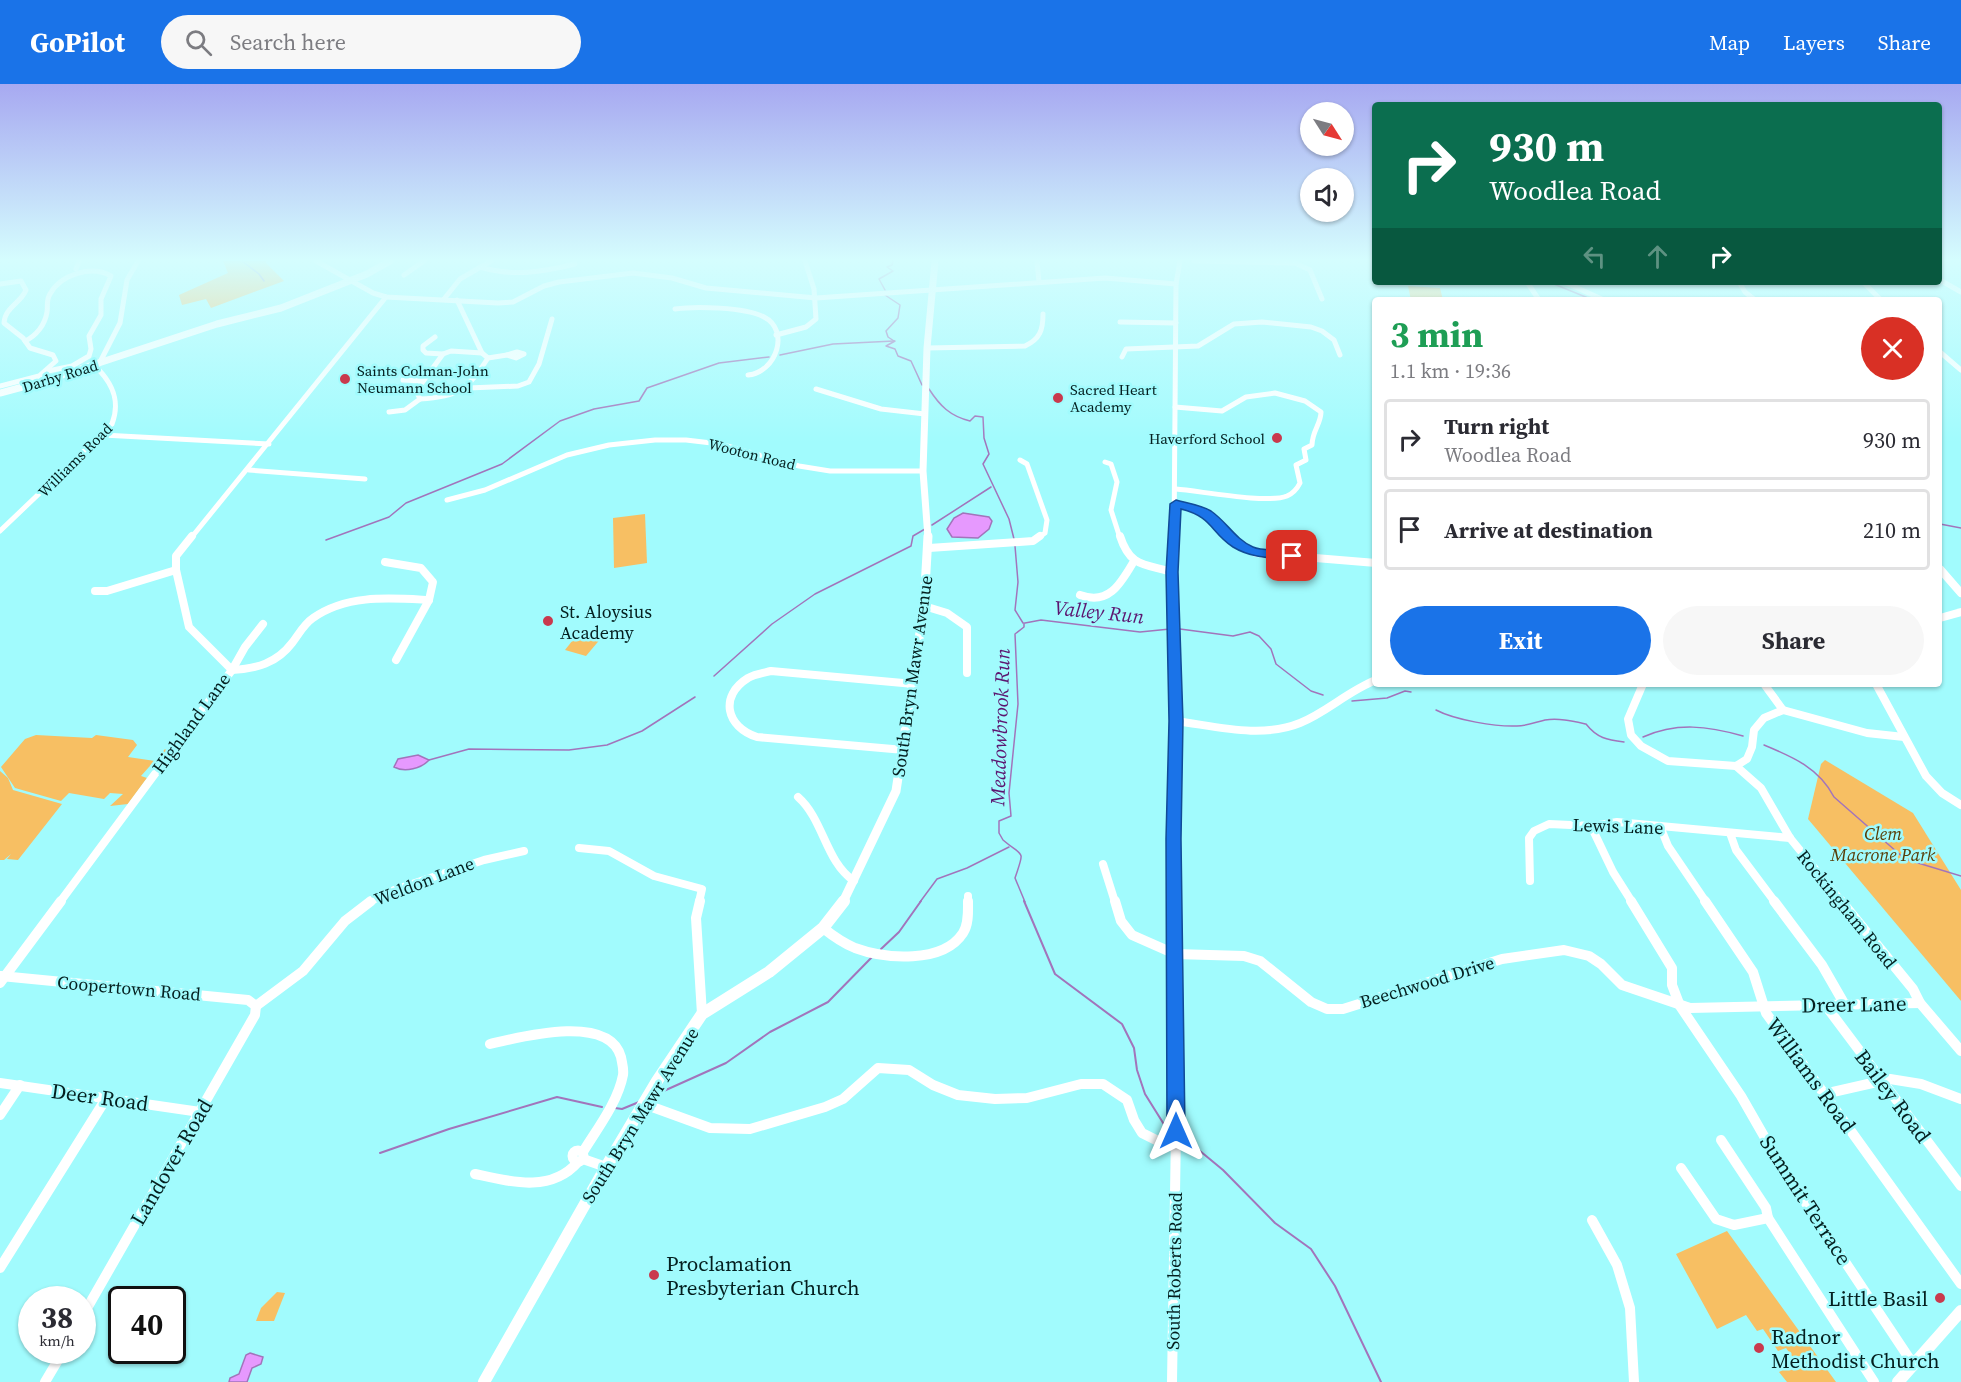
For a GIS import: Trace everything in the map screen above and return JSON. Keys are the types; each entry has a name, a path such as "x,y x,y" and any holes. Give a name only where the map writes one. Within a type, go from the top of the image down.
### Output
{"main road":[{"name":"Darby Road","path":"1,392 99,364 229,322"},
{"name":"South Bryn Mawr Avenue","path":"484,1382 606,1167 657,1081 702,1014 769,972 823,928 841,907 855,881 896,791 914,684 929,548 923,471 929,322"},
{"path":"1898,1382 1961,1311"}],"street":[{"path":"4,322 25,341 31,350 55,357 55,363 48,371"},
{"path":"25,341 37,334 43,322"},
{"path":"1,392 48,371 72,365 89,355 92,350 89,336 98,322"},
{"path":"99,364 118,322"},
{"path":"95,591 107,591 176,570 176,556 187,540 249,470 366,322"},
{"path":"467,322 482,352 488,358"},
{"path":"468,388 518,386 532,380 551,322"},
{"path":"748,375 763,372 770,365 779,348 770,322"},
{"path":"776,334 813,322"},
{"path":"927,348 1025,346 1042,334 1043,322"},
{"path":"1120,322 1176,323"},
{"path":"1122,357 1126,349 1198,346 1209,343 1226,328 1245,322 1311,327 1321,330 1332,336 1338,344 1340,355"},
{"name":"South Roberts Road","path":"1172,1382 1176,721 1172,572 1176,504 1176,323"},
{"path":"435,337 423,346 423,351 442,354 451,351 482,352"},
{"path":"420,399 416,391 442,354"},
{"path":"1942,354 1961,370"},
{"path":"389,412 405,410 420,399 444,398 461,393 468,388 488,358 507,355"},
{"path":"105,376 104,365 112,359"},
{"path":"85,368 98,369 105,376"},
{"name":"Williams Road","path":"0,531 103,435 117,415 118,404 105,376"},
{"path":"403,380 423,381"},
{"path":"816,389 881,409 926,414"},
{"path":"1175,407 1222,411 1229,409 1245,397 1270,393 1287,395 1309,402 1321,412 1321,417 1312,433 1312,445 1304,449 1306,460 1296,465 1301,480 1299,486 1288,495 1276,498 1254,498 1176,489"},
{"path":"103,435 269,444"},
{"name":"Wooton Road","path":"447,500 484,490 567,455 609,445 655,440 686,440 720,444 799,466 830,471 923,471"},
{"path":"929,548 1026,542 1043,535 1047,529 1047,520 1027,464 1020,460"},
{"path":"1105,462 1111,464 1117,482 1111,510 1125,553 1134,561 1172,572"},
{"path":"249,470 365,479"},
{"path":"1176,504 1201,510 1209,515 1236,543 1256,553 1372,563"},
{"path":"1080,595 1087,599 1106,596 1116,589 1134,561"},
{"path":"385,562 414,566 426,572 433,582 429,600 396,660"},
{"name":"Highland Lane","path":"1,978 232,670 189,627 176,570"},
{"path":"1942,571 1961,592"},
{"path":"263,624 245,647 232,670 250,670 276,660 285,652 303,627 313,618 336,605 372,597 429,600"},
{"path":"924,606 945,610 959,618 967,627 967,673"},
{"path":"1942,617 1961,612"},
{"path":"904,750 757,737 740,731 730,718 729,704 745,679 771,671 914,684"},
{"path":"1176,721 1270,731 1287,728 1302,722 1349,690 1372,681"},
{"path":"1642,687 1628,718 1631,735 1641,746 1668,761 1736,766 1747,759 1752,747 1754,730 1764,718 1783,710 1867,733 1904,737"},
{"path":"1766,687 1783,710"},
{"path":"1878,687 1926,776 1942,793 1961,804"},
{"name":"Rockingham Road","path":"1736,766 1761,788 1776,817 1791,838 1961,1051"},
{"path":"798,797 804,801 816,818 843,875 855,881"},
{"name":"Lewis Lane","path":"1530,881 1529,844 1532,832 1542,826 1558,824 1591,826 1617,822 1791,838"},
{"path":"1591,826 1613,872 1672,968 1672,985 1680,1006"},
{"name":"Williams Road","path":"1660,826 1668,846 1753,972 1762,1006 1961,1284"},
{"path":"1730,833 1736,850 1822,965 1845,1005"},
{"path":"579,848 607,849 650,873 674,883 702,889 696,918 702,1014"},
{"name":"Weldon Lane","path":"256,1006 286,987 301,974 348,918 381,894 445,874 479,860 506,852 524,851"},
{"path":"1103,864 1121,921 1132,935 1175,954"},
{"path":"823,928 838,940 858,949 921,956 941,951 955,942 964,931 968,896"},
{"name":"Beechwood Drive","path":"1175,954 1244,957 1260,961 1311,1002 1327,1009 1343,1009 1502,959 1564,950 1589,956 1601,964 1622,985 1659,996 1680,1006"},
{"name":"Coopertown Road","path":"1,978 248,1000 256,1006"},
{"name":"Dreer Lane","path":"1680,1006 1690,1008 1827,1006 1920,1002"},
{"name":"Landover Road","path":"96,1293 255,1015 256,1006"},
{"name":"Summit Terrace","path":"1680,1006 1720,1065 1780,1164 1913,1364"},
{"name":"Bailey Road","path":"1827,1006 1961,1186"},
{"path":"475,1174 501,1180 547,1183 571,1173 581,1158 624,1071 621,1057 614,1045 603,1036 582,1032 542,1032 490,1044"},
{"path":"645,1102 710,1128 750,1129 825,1107 843,1099 878,1068 909,1070 933,1085 958,1095 994,1099 1027,1098 1081,1084 1102,1084 1127,1100 1135,1127 1153,1140 1175,1147"},
{"path":"1824,1094 1881,1080 1908,1081 1934,1087 1961,1099"},
{"name":"Deer Road","path":"0,1083 200,1112"},
{"path":"0,1115 20,1085"},
{"path":"0,1268 107,1098"},
{"path":"1721,1140 1766,1208 1768,1218 1874,1382"},
{"path":"581,1158 606,1167"},
{"path":"1681,1168 1716,1219 1734,1225 1768,1218"},
{"path":"1592,1220 1617,1265 1630,1308 1634,1382"},
{"path":"45,1382 56,1364"}],"green space":[{"path":"645,514 647,563 614,568 613,518"},
{"path":"580,631 602,637 586,656 565,650"},
{"path":"36,735 92,738 96,735 133,740 137,745 128,757 155,761 165,749 167,751 155,767 149,767 141,776 147,778 128,804 110,806 123,794 110,793 104,799 69,793 61,801 15,788 1,767 25,739"},
{"name":"Clem Macrone Park","path":"1825,760 1913,813 1961,890 1961,1001 1808,819 1821,764"},
{"path":"0,771 8,778 13,790 62,804 18,860 7,859 11,854 4,860 0,860"},
{"path":"1727,1231 1836,1382 1787,1382 1779,1372 1797,1363 1786,1348 1778,1351 1763,1329 1757,1331 1746,1315 1717,1329 1676,1254"},
{"path":"277,1292 285,1293 274,1321 256,1321 261,1308"}],"shaded area":[{"path":"963,513 989,517 992,521 989,529 978,538 952,537 947,529 954,518"},
{"path":"418,755 429,760 413,769 403,770 394,767 398,759"},
{"path":"250,1353 263,1357 261,1364 252,1368 247,1382 229,1382 230,1378 239,1374 246,1355"}],"waterway":[{"path":"780,355 833,344 894,341 888,337 886,331 895,322"},
{"name":"Meadowbrook Run","path":"895,341 886,346 895,349 898,356 911,361 922,385"},
{"path":"326,540 389,517 406,503 502,464 560,421 594,409 639,401 647,388 719,363 769,357"},
{"name":"Meadowbrook Run","path":"929,389 951,413 970,421 975,416 983,417 984,438 989,454 983,464 1009,519 1014,539"},
{"path":"932,525 991,487"},
{"path":"1942,524 1961,528"},
{"path":"714,676 772,624 815,594 911,546 913,536 925,529"},
{"name":"Meadowbrook Run","path":"1015,546 1018,582 1015,610 1023,623"},
{"name":"Valley Run","path":"1025,623 1041,620 1140,632 1170,629"},
{"name":"Meadowbrook Run","path":"1024,623 1024,627 1015,634 1018,704 1009,793 1011,816 999,821 999,833 1003,840 1021,854 1015,878 1025,902"},
{"name":"Valley Run","path":"1180,629 1233,636 1250,632 1259,636 1271,649 1276,664 1311,691 1323,695"},
{"name":"Valley Run","path":"1352,701 1387,698 1405,691 1411,692"},
{"path":"429,760 469,749 569,750 607,745 642,731 695,697"},
{"name":"Valley Run","path":"1436,710 1464,720 1508,726 1528,725 1550,719 1571,721 1586,724 1603,738 1624,742"},
{"name":"Valley Run","path":"1643,737 1680,727 1705,728 1743,736"},
{"name":"Valley Run","path":"1764,745 1795,759 1813,771 1821,778 1834,797 1905,859 1961,876"},
{"name":"Meadowbrook Run","path":"920,902 937,879 967,868 1009,847"},
{"name":"Meadowbrook Run","path":"881,949 899,932 921,901"},
{"path":"1024,901 1055,974 1122,1024 1134,1048 1137,1070 1145,1094 1170,1134"},
{"name":"Meadowbrook Run","path":"657,1094 726,1063 770,1032 828,1002 873,956"},
{"name":"Meadowbrook Run","path":"380,1153 449,1129 557,1097 602,1107"},
{"name":"Meadowbrook Run","path":"615,1108 622,1109 639,1102"},
{"path":"1181,1147 1200,1151 1223,1170 1275,1223 1311,1249 1335,1286 1381,1382"}],"place":[{"name":"Saints Colman-John Neumann School","path":"345,379"},
{"name":"Sacred Heart Academy","path":"1058,398"},
{"name":"Haverford School","path":"1277,438"},
{"name":"St. Aloysius Academy","path":"548,621"},
{"name":"Proclamation Presbyterian Church","path":"654,1275"},
{"name":"Little Basil","path":"1940,1298"},
{"name":"Radnor Methodist Church","path":"1759,1348"}],"route":[{"path":"1176,1131 1174,839 1176,721 1172,572 1176,504 1201,510 1209,515 1236,543 1246,549 1256,553 1292,556"}]}
